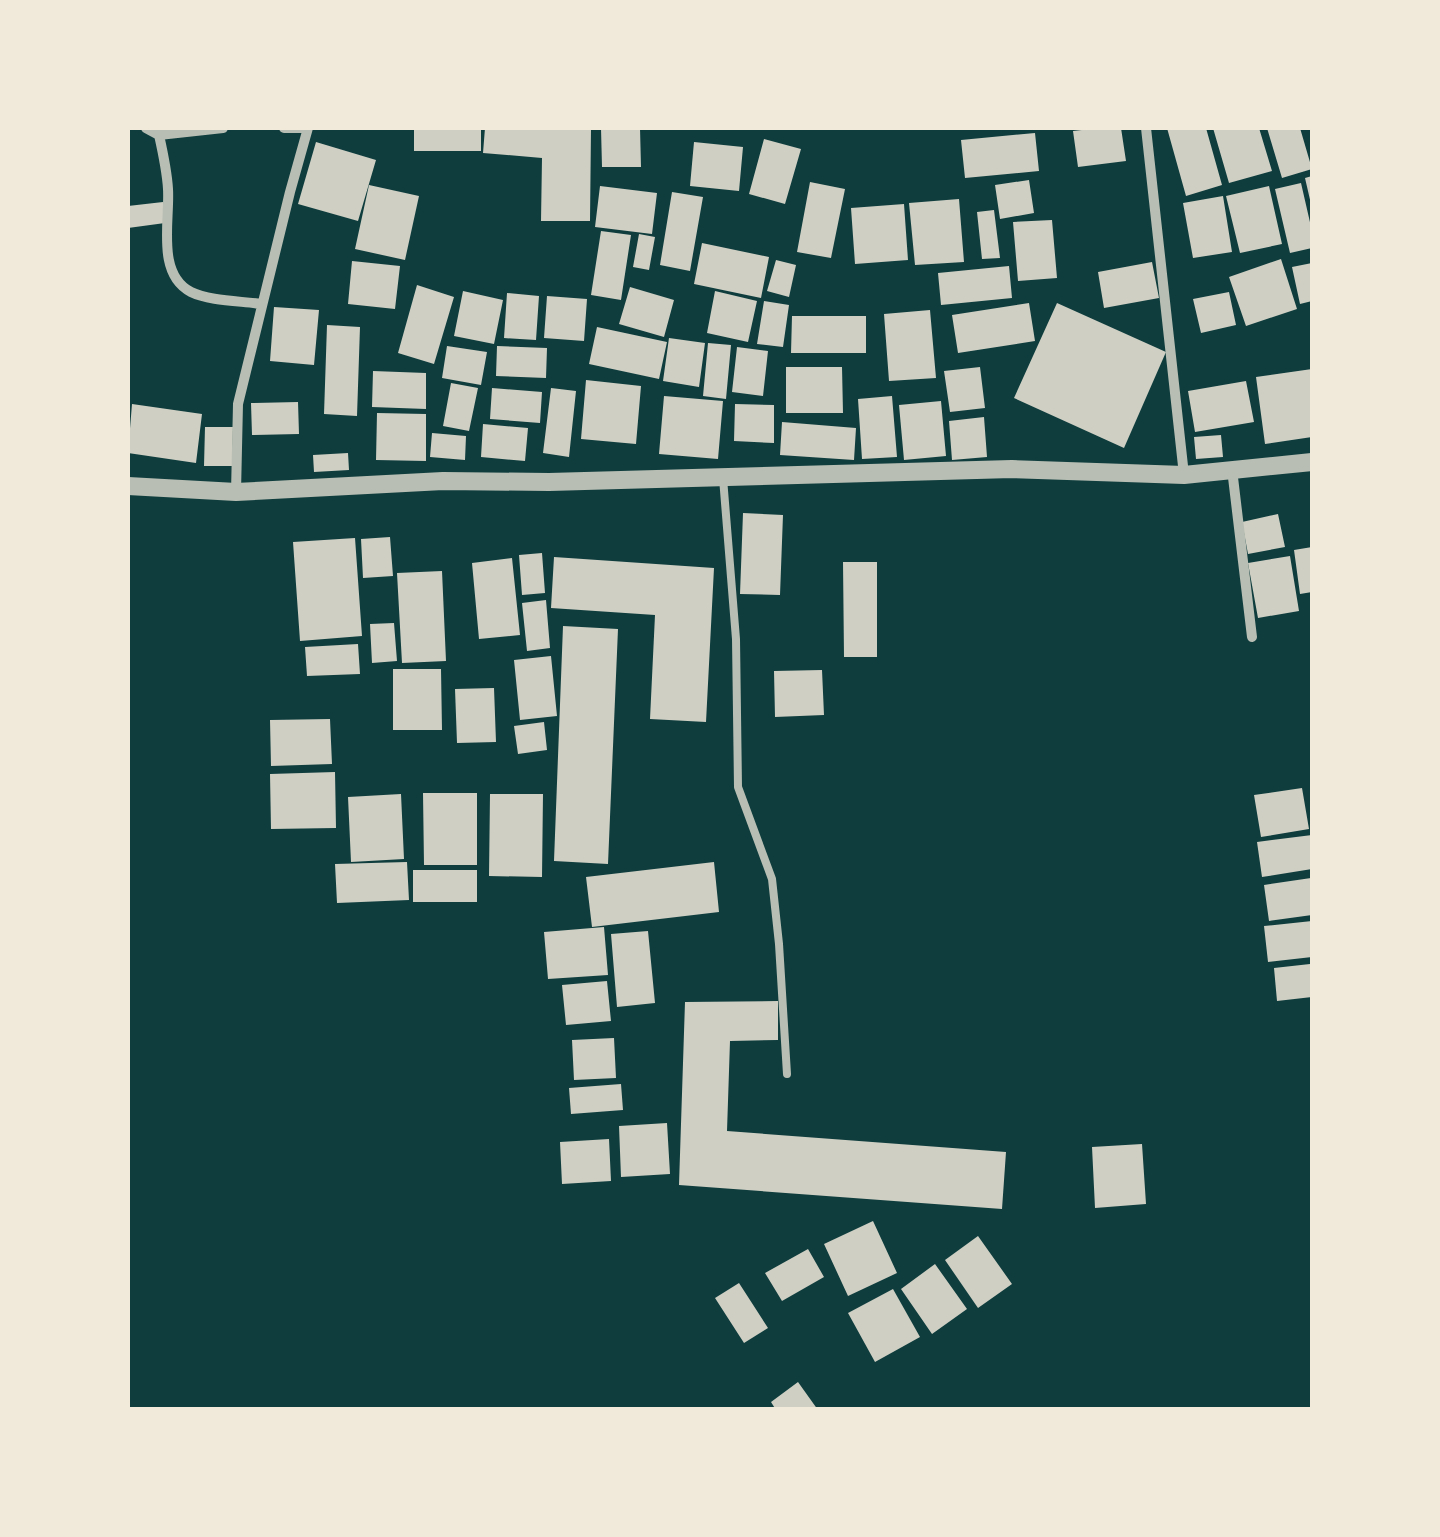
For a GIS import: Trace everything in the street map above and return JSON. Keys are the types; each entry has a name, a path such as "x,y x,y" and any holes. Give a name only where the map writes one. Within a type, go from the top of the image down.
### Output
{"street":[{"path":"146,128 223,128"},
{"path":"236,492 238,404 308,128 284,128"},
{"path":"1146,128 1184,475"},
{"path":"158,131 168,191 170,270 187,290 203,296 261,304"},
{"path":"128,486 236,492 443,481 549,482 779,474 1012,470 1184,475 1233,474 1312,462"},
{"path":"1233,474 1252,636"}],"lane":[{"path":"722,478 736,638 738,788 772,880 787,1074"}],"building":[{"path":"414,128 481,128 481,151 414,151"},
{"path":"485,128 591,128 590,221 541,221 542,158 483,153"},
{"path":"601,128 640,128 641,167 602,167"},
{"path":"1121,128 1126,161 1078,167 1073,131"},
{"path":"1167,128 1206,128 1222,185 1186,196"},
{"path":"1213,128 1259,128 1272,171 1229,183"},
{"path":"1267,128 1300,128 1312,169 1282,178"},
{"path":"1035,133 1039,171 965,178 961,140"},
{"path":"764,139 801,149 785,204 749,194"},
{"path":"316,142 376,160 358,221 298,204"},
{"path":"694,142 743,147 739,191 690,186"},
{"path":"1312,176 1312,204 1311,204 1305,178"},
{"path":"1029,180 1034,213 1000,219 995,185"},
{"path":"810,182 845,189 831,258 797,252"},
{"path":"1301,183 1312,248 1290,253 1275,189"},
{"path":"369,185 419,196 405,260 355,249"},
{"path":"600,186 657,193 652,234 595,227"},
{"path":"1269,186 1282,244 1240,253 1226,196"},
{"path":"672,192 703,197 690,271 660,265"},
{"path":"1223,196 1232,252 1193,258 1183,203"},
{"path":"959,199 964,262 915,265 909,203"},
{"path":"163,202 165,223 128,228 128,206"},
{"path":"904,204 908,260 855,264 851,208"},
{"path":"994,210 1000,258 982,259 977,212"},
{"path":"1052,220 1057,278 1018,281 1013,222"},
{"path":"601,231 631,235 621,300 591,295"},
{"path":"639,234 655,237 649,270 633,267"},
{"path":"702,243 769,257 761,298 694,284"},
{"path":"1281,259 1297,309 1246,326 1229,277"},
{"path":"776,260 796,265 789,297 767,291"},
{"path":"352,261 400,266 395,309 348,304"},
{"path":"1152,262 1159,298 1104,308 1098,272"},
{"path":"1312,263 1312,301 1300,304 1292,267"},
{"path":"1009,266 1012,298 941,305 938,273"},
{"path":"417,285 454,297 434,364 398,353"},
{"path":"630,287 674,300 664,337 619,324"},
{"path":"463,291 503,300 494,344 454,336"},
{"path":"715,291 757,301 748,342 707,333"},
{"path":"1229,292 1236,325 1201,333 1193,299"},
{"path":"507,293 539,296 536,340 504,338"},
{"path":"547,296 587,299 584,341 544,338"},
{"path":"764,301 789,305 783,347 757,344"},
{"path":"1029,303 1035,341 958,353 952,315"},
{"path":"1057,303 1166,352 1124,448 1014,398"},
{"path":"274,307 319,310 314,365 270,361"},
{"path":"930,310 936,378 889,381 884,314"},
{"path":"792,316 866,316 866,353 791,353"},
{"path":"327,325 360,327 357,416 324,414"},
{"path":"597,327 667,342 659,379 589,364"},
{"path":"669,338 705,343 699,387 663,381"},
{"path":"708,343 731,345 726,399 703,396"},
{"path":"447,346 487,352 481,385 442,378"},
{"path":"497,346 547,348 546,378 496,376"},
{"path":"737,347 768,351 763,396 732,392"},
{"path":"786,367 842,367 843,413 786,413"},
{"path":"980,367 985,408 950,412 944,371"},
{"path":"1312,369 1312,437 1265,444 1256,377"},
{"path":"373,371 426,373 426,409 372,407"},
{"path":"586,380 641,386 636,444 581,439"},
{"path":"1246,381 1254,422 1195,432 1188,391"},
{"path":"451,383 478,388 469,431 443,426"},
{"path":"492,388 542,392 540,423 490,419"},
{"path":"551,388 576,391 569,457 543,453"},
{"path":"664,396 723,401 718,459 659,454"},
{"path":"892,396 897,457 862,459 858,399"},
{"path":"941,401 946,456 904,460 899,405"},
{"path":"298,402 299,434 252,435 251,403"},
{"path":"132,404 202,414 196,463 128,453"},
{"path":"735,404 774,405 774,443 734,441"},
{"path":"377,413 426,414 426,461 376,460"},
{"path":"984,417 987,457 952,460 949,421"},
{"path":"782,422 856,428 854,460 780,455"},
{"path":"483,424 528,428 525,461 481,457"},
{"path":"205,427 233,427 232,466 204,466"},
{"path":"432,433 466,436 465,460 430,457"},
{"path":"1221,435 1223,457 1196,459 1194,437"},
{"path":"348,453 349,470 314,472 313,455"},
{"path":"743,513 783,515 780,595 740,594"},
{"path":"1278,514 1285,547 1248,554 1242,522"},
{"path":"390,537 393,576 363,578 361,539"},
{"path":"355,538 362,636 300,641 293,542"},
{"path":"1312,547 1312,592 1300,594 1294,550"},
{"path":"542,553 545,593 522,595 519,555"},
{"path":"1290,556 1299,611 1258,618 1248,563"},
{"path":"554,557 714,568 706,722 650,719 655,615 551,608"},
{"path":"512,558 520,635 479,639 472,563"},
{"path":"843,562 877,562 877,657 844,657"},
{"path":"442,571 446,661 402,663 397,573"},
{"path":"546,600 550,648 527,651 522,603"},
{"path":"394,623 397,661 372,663 370,624"},
{"path":"563,626 618,629 608,864 554,861"},
{"path":"358,644 360,674 307,676 305,647"},
{"path":"551,656 557,716 520,720 514,660"},
{"path":"393,669 441,669 442,730 393,730"},
{"path":"822,670 824,715 775,717 774,671"},
{"path":"494,688 496,742 457,743 455,689"},
{"path":"330,719 332,764 271,766 270,720"},
{"path":"544,722 547,750 518,754 514,726"},
{"path":"335,772 336,828 271,829 270,774"},
{"path":"1302,788 1309,829 1261,837 1254,795"},
{"path":"423,793 477,793 477,865 424,865"},
{"path":"401,794 404,859 351,862 348,797"},
{"path":"490,794 543,794 542,877 489,876"},
{"path":"1312,835 1312,869 1262,877 1257,842"},
{"path":"407,862 409,900 337,903 335,864"},
{"path":"714,862 719,912 592,927 586,877"},
{"path":"413,870 477,870 477,902 413,902"},
{"path":"1311,878 1312,915 1269,921 1264,885"},
{"path":"1312,921 1312,957 1268,962 1264,926"},
{"path":"604,927 608,975 548,979 544,932"},
{"path":"648,931 655,1003 617,1007 611,934"},
{"path":"1310,964 1312,997 1277,1001 1274,968"},
{"path":"607,981 611,1021 566,1025 562,985"},
{"path":"778,1001 778,1040 730,1041 727,1131 1006,1152 1002,1209 679,1185 685,1002"},
{"path":"614,1038 616,1078 574,1080 572,1040"},
{"path":"621,1084 623,1110 571,1114 569,1088"},
{"path":"667,1123 670,1174 621,1177 619,1126"},
{"path":"609,1139 611,1181 562,1184 560,1142"},
{"path":"1142,1144 1146,1204 1095,1208 1092,1147"},
{"path":"873,1221 897,1273 848,1296 824,1244"},
{"path":"978,1236 1012,1284 978,1308 945,1260"},
{"path":"808,1249 824,1277 782,1301 765,1273"},
{"path":"935,1264 967,1309 932,1334 901,1289"},
{"path":"739,1283 768,1328 744,1343 715,1298"},
{"path":"893,1289 920,1337 875,1362 848,1313"},
{"path":"798,1382 818,1410 776,1410 771,1402"}]}
